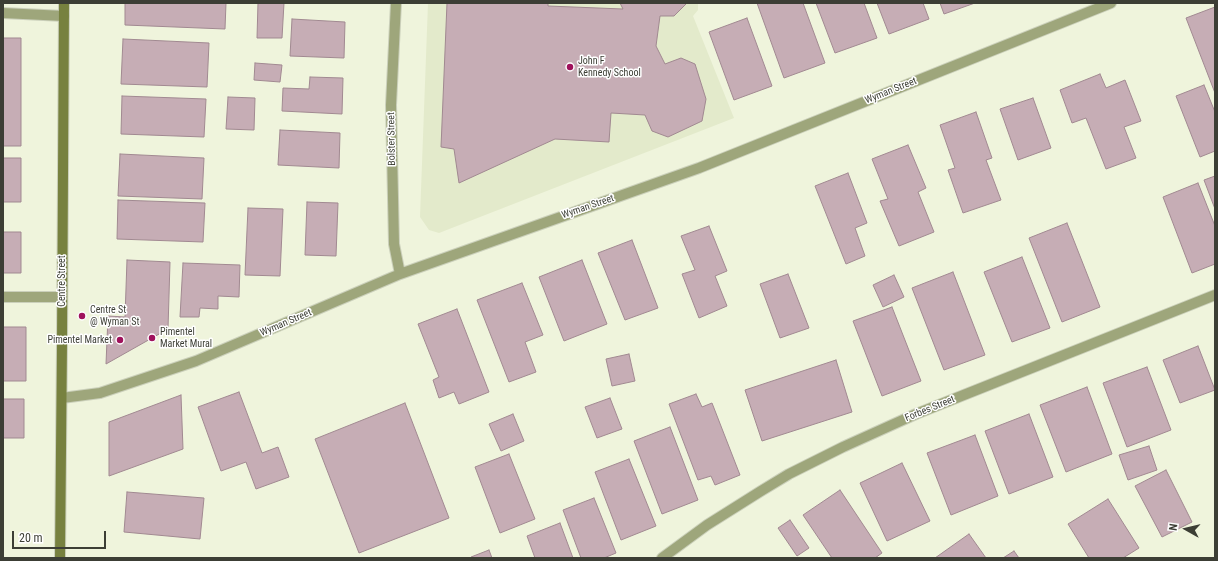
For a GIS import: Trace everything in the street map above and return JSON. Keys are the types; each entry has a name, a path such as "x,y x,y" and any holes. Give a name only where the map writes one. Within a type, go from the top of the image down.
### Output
{"main road":[{"name":"Centre Street","path":"60,558 64,3"}],"street":[{"name":"Bolster Street","path":"396,3 392,112 394,244 400,274"},
{"name":"Wyman Street","path":"62,398 100,393 196,361 400,274 699,168 1111,3"},
{"path":"3,13 64,16"},
{"name":"Forbes Street","path":"662,558 714,521 761,491 790,474 843,447 916,414 1215,295"},
{"path":"3,297 62,297"}],"shaded area":[{"name":"John F Kennedy School","path":"428,3 698,3 698,10 693,16 734,118 439,233 429,230 420,217"}],"building":[{"path":"125,3 226,3 225,29 125,25"},
{"path":"258,3 284,3 282,38 257,38"},
{"name":"John F Kennedy School","path":"447,3 548,3 548,6 623,9 620,3 687,3 674,16 660,16 656,46 665,64 681,58 695,64 706,99 702,121 668,137 652,131 645,115 611,113 609,142 555,139 459,183 454,149 441,147"},
{"path":"757,3 803,3 825,63 784,78"},
{"path":"816,3 864,3 877,38 835,53"},
{"path":"877,3 923,3 929,19 889,34"},
{"path":"940,3 975,3 944,14"},
{"path":"1215,7 1215,93 1186,18"},
{"path":"747,18 772,86 734,100 709,32"},
{"path":"292,19 345,22 344,58 290,56"},
{"path":"3,38 21,38 21,146 3,146"},
{"path":"123,39 209,43 207,87 121,84"},
{"path":"255,63 282,65 280,82 254,80"},
{"path":"1100,74 1106,88 1125,80 1141,121 1124,127 1136,158 1106,169 1086,118 1072,123 1060,90"},
{"path":"310,77 343,78 342,114 282,111 283,88 309,89"},
{"path":"1204,85 1215,112 1215,151 1200,157 1176,96"},
{"path":"122,96 206,99 204,137 121,134"},
{"path":"228,97 255,98 254,130 226,129"},
{"path":"1033,98 1051,148 1018,160 1000,109"},
{"path":"976,112 992,158 986,160 1001,200 963,213 948,170 955,168 940,125"},
{"path":"280,130 340,133 339,168 278,165"},
{"path":"908,145 926,188 918,192 934,232 899,246 880,201 888,199 872,159"},
{"path":"120,154 204,158 202,199 118,196"},
{"path":"3,158 21,158 21,202 3,202"},
{"path":"848,173 867,223 855,228 865,256 846,264 815,186"},
{"path":"1215,176 1215,209 1204,180"},
{"path":"1198,183 1215,226 1215,264 1192,273 1163,197"},
{"path":"118,200 205,203 203,242 117,239"},
{"path":"307,202 338,203 336,256 305,255"},
{"path":"248,208 283,209 280,276 245,275"},
{"path":"1067,223 1100,307 1062,322 1029,238"},
{"path":"709,226 727,271 715,276 727,306 699,318 682,274 695,270 681,236"},
{"path":"3,232 21,232 21,273 3,273"},
{"path":"632,240 658,308 625,320 598,253"},
{"path":"1022,257 1050,328 1012,342 984,272"},
{"path":"127,260 170,262 168,329 106,364 108,316 125,317"},
{"path":"582,260 607,324 564,341 539,277"},
{"path":"183,263 240,265 239,297 218,296 218,309 200,308 199,317 180,317"},
{"path":"953,272 985,355 944,370 912,288"},
{"path":"788,274 809,328 780,338 760,284"},
{"path":"894,275 904,297 883,307 873,285"},
{"path":"522,283 543,335 525,342 536,372 509,382 477,300"},
{"path":"892,307 921,381 882,396 853,321"},
{"path":"457,309 489,392 459,404 454,392 439,398 433,380 439,377 418,324"},
{"path":"3,327 26,327 26,381 3,381"},
{"path":"1198,346 1215,390 1180,403 1163,360"},
{"path":"629,354 635,381 612,386 606,359"},
{"path":"836,360 852,412 762,441 745,390"},
{"path":"1147,367 1171,430 1127,447 1103,383"},
{"path":"1087,387 1112,454 1066,472 1040,405"},
{"path":"239,392 262,453 278,447 289,477 256,489 246,462 221,471 198,407"},
{"path":"696,394 702,407 712,403 740,475 715,485 711,476 698,480 669,404"},
{"path":"181,395 183,449 109,476 109,422"},
{"path":"610,398 622,429 597,438 585,407"},
{"path":"3,399 24,399 24,438 3,438"},
{"path":"405,403 449,518 359,553 315,439"},
{"path":"513,414 524,441 501,451 489,424"},
{"path":"1029,414 1053,477 1009,494 985,431"},
{"path":"670,427 698,500 662,514 634,441"},
{"path":"975,435 998,496 951,515 927,453"},
{"path":"1149,446 1157,470 1128,480 1119,455"},
{"path":"509,454 535,519 500,533 475,467"},
{"path":"629,459 656,526 621,540 595,472"},
{"path":"902,463 930,521 887,541 860,483"},
{"path":"1166,470 1192,522 1162,537 1135,486"},
{"path":"840,490 882,553 875,558 832,558 803,515"},
{"path":"127,492 204,498 200,539 124,532"},
{"path":"594,498 616,553 604,558 581,558 563,510"},
{"path":"1108,499 1139,548 1123,558 1089,558 1068,524"},
{"path":"790,520 809,548 797,556 778,528"},
{"path":"560,523 573,558 535,558 527,536"},
{"path":"969,534 986,558 935,558"},
{"path":"489,550 492,558 471,557"},
{"path":"1014,551 1019,558 1003,558"}],"place":[{"name":"John F Kennedy School","path":"570,67"},
{"name":"Centre St @ Wyman St","path":"82,316"},
{"name":"Pimentel Market Mural","path":"152,338"},
{"name":"Pimentel Market","path":"120,340"}]}
